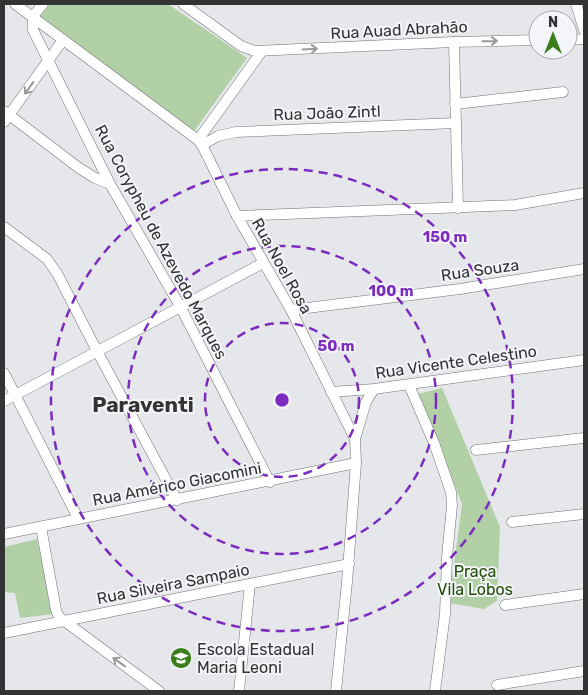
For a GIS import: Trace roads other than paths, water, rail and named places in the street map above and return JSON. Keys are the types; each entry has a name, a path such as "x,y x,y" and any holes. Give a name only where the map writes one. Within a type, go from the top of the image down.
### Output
{"street":[{"name":"Rua Noel Rosa","path":"15,4 200,142 237,216 291,310 355,439 356,464 336,691"},
{"path":"33,16 43,4"},
{"name":"Rua Auad Abrahão","path":"183,4 241,46 262,51 528,40"},
{"path":"576,4 584,30"},
{"name":"Rua Corypheu de Azevedo Marques","path":"33,16 33,30 110,184 180,306 270,482"},
{"path":"63,40 6,116 79,168 95,178 110,184"},
{"path":"454,42 458,208"},
{"path":"200,142 262,51"},
{"path":"455,104 563,92"},
{"name":"Rua João Zintl","path":"200,142 236,132 456,123"},
{"path":"237,216 515,205 584,193"},
{"path":"4,227 47,259 54,268 177,500"},
{"path":"4,401 263,262"},
{"name":"Rua Souza","path":"291,310 460,289 584,270"},
{"name":"Rua Vicente Celestino","path":"331,392 409,385 584,360"},
{"path":"4,373 78,518"},
{"path":"409,385 434,443 451,492 452,506 445,614 435,691"},
{"path":"355,439 366,402 374,389"},
{"path":"476,450 584,438"},
{"name":"Rua Américo Giacomini","path":"4,534 356,464"},
{"path":"512,522 584,514"},
{"path":"41,527 56,610 64,622 159,691"},
{"name":"Rua Silveira Sampaio","path":"4,633 348,564"},
{"path":"239,691 250,584"},
{"path":"505,605 584,594"},
{"path":"497,685 584,671"}],"place":[{"name":"Escola Estadual Maria Leoni","path":"181,658"}],"district":[{"name":"Paraventi","path":"143,404"}],"park label":[{"name":"Praça Vila Lobos","path":"475,580"}]}
